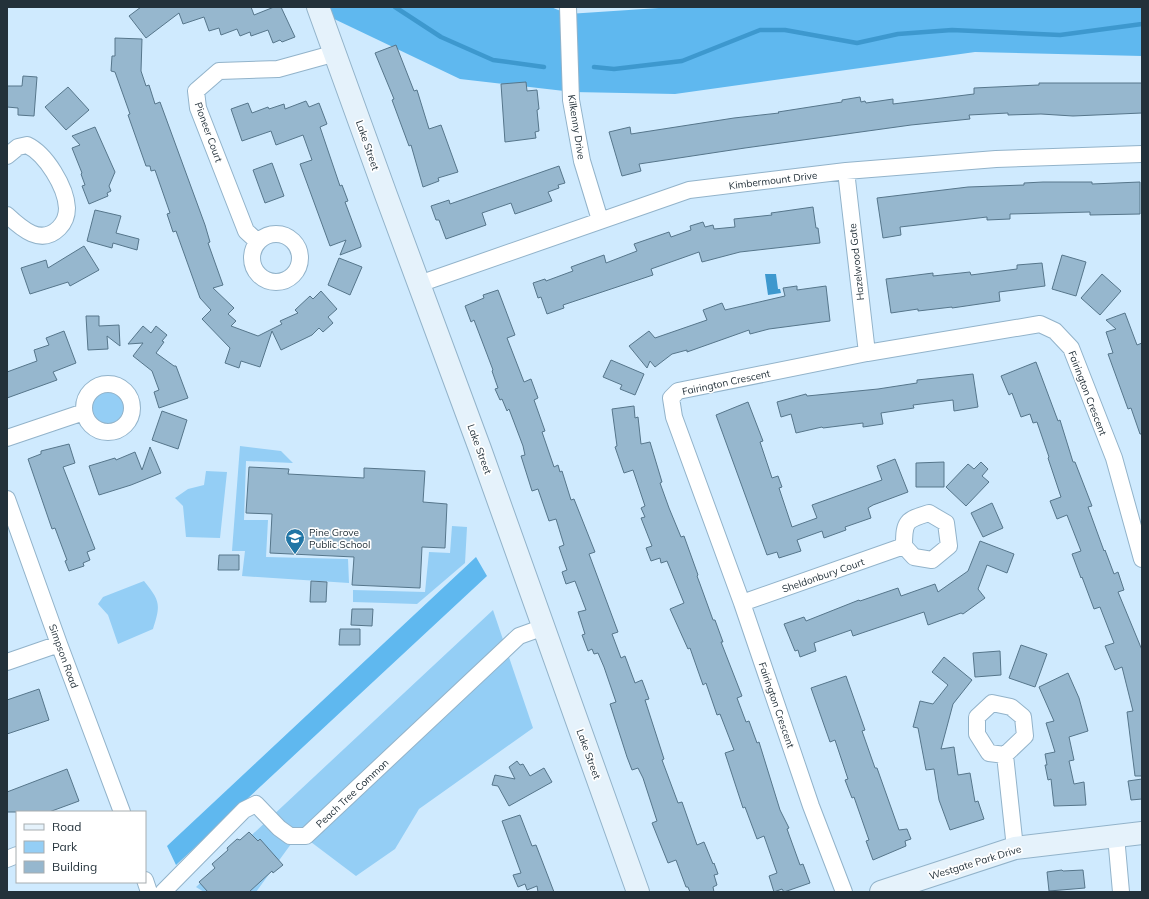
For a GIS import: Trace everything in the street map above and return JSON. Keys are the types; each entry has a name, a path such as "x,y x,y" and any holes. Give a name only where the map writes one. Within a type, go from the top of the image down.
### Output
{"street":[{"name":"Lake Street","path":"318,7 544,627 638,892"},
{"name":"Kilkenny Drive","path":"568,7 571,100 582,161 600,220"},
{"name":"Pioneer Court","path":"258,242 246,231 198,108 196,91 219,71 278,69 336,53"},
{"path":"7,156 18,147 27,145 36,149 43,156 59,182 67,208 62,225 54,233 42,237 28,233 7,215"},
{"name":"Kimbermount Drive","path":"419,284 689,190 846,170 996,159 1142,154"},
{"name":"Hazelwood Gate","path":"846,170 866,353"},
{"name":"Fairington Crescent","path":"844,892 811,806 742,603 674,417 670,398 678,391 866,353 1040,324 1055,331 1071,348 1114,458 1142,559"},
{"path":"7,438 84,412"},
{"name":"Simpson Road","path":"7,499 122,811"},
{"name":"Sheldonbury Court","path":"742,603 904,546"},
{"name":"Peach Tree Common","path":"163,892 244,810 256,804 279,828 290,836 306,836 519,636 544,627"},
{"path":"7,662 59,644"},
{"path":"1005,755 1015,848"},
{"name":"Westgate Park Drive","path":"881,892 1015,848 1142,833"},
{"path":"1116,836 1121,892"}],"green space":[{"path":"105,392 111,392 121,399 124,408 123,414 117,421 111,424 105,424 95,417 92,411 92,405 99,395"},
{"path":"240,446 281,451 293,463 246,461 244,520 268,520 266,557 348,559 349,583 242,576 245,551 232,551"},
{"path":"206,471 227,472 220,538 186,537 183,506 175,498 188,489 204,485"},
{"path":"452,526 467,527 465,563 417,604 353,602 353,590 425,592 429,552 450,553"},
{"path":"144,581 158,603 153,629 118,644 108,615 98,604 103,597"},
{"path":"493,610 533,728 419,809 395,849 356,876 299,833 256,892 204,892 196,887"}],"shaded area":[{"path":"309,7 551,7 568,14 674,7 1142,7 1142,56 975,52 675,94 573,92 460,79"},
{"path":"765,274 776,274 778,289 780,289 781,293 768,295"},
{"path":"476,557 487,576 176,865 167,846"}],"building":[{"path":"141,7 251,7 254,15 274,7 281,7 295,37 282,42 280,40 273,43 268,30 251,36 250,32 240,36 237,29 221,35 219,28 209,31 204,17 183,24 179,13 146,38 129,16"},
{"path":"115,38 142,39 141,71 146,86 149,85 155,104 160,102 205,225 210,242 208,243 223,285 213,288 234,308 228,314 236,321 231,326 258,336 282,324 280,321 298,313 295,310 310,296 313,299 321,291 337,309 328,317 333,323 323,332 319,328 312,335 281,350 272,331 260,367 241,361 239,368 225,363 230,348 202,319 211,310 200,298 176,231 173,232 167,214 170,213 155,170 151,171 150,166 146,166 115,72 111,71 112,56 115,56"},
{"path":"396,45 414,91 417,90 429,129 441,125 458,172 438,178 439,181 423,187 411,145 409,146 392,100 394,99 375,53"},
{"path":"23,76 37,77 34,116 18,115 18,108 7,107 7,86 22,86"},
{"path":"526,82 527,91 537,90 539,131 535,132 536,138 505,142 501,84"},
{"path":"1039,83 1142,83 1142,113 1073,116 1041,114 1008,115 1008,113 969,115 970,119 911,125 639,164 641,171 622,176 609,132 630,127 631,134 734,118 779,113 778,112 842,102 842,100 860,97 861,102 865,101 866,103 893,99 893,104 974,94 974,88 1039,85"},
{"path":"68,87 89,110 66,130 45,107"},
{"path":"306,101 309,107 319,103 327,124 320,127 340,186 342,185 348,201 345,202 361,245 361,247 340,255 346,240 330,246 300,164 312,160 303,135 276,145 271,131 242,141 231,109 248,103 252,113 268,107 269,109 284,104 285,109"},
{"path":"95,127 115,172 109,186 111,191 107,193 108,196 89,204 82,186 85,185 81,174 82,173 72,148 80,145 72,136"},
{"path":"272,163 284,196 265,203 253,170"},
{"path":"559,166 565,183 558,185 559,188 548,192 552,201 515,214 511,203 482,213 486,225 446,239 439,220 436,220 431,206 449,200 450,204"},
{"path":"1092,182 1092,184 1140,182 1140,214 1090,215 1090,212 1010,214 1010,219 987,220 987,217 900,227 901,235 883,238 877,198 968,187 1024,185 1024,183"},
{"path":"813,207 820,243 740,252 702,262 699,252 651,269 653,275 563,305 564,308 547,314 541,297 538,298 533,283 545,279 546,281 573,271 571,267 604,255 606,263 637,251 634,244 669,232 671,237 691,230 690,226 703,222 705,227 713,225 714,229 735,227 734,219 772,215 771,213"},
{"path":"95,210 121,216 116,233 139,239 137,250 113,243 112,248 87,241"},
{"path":"84,246 99,270 70,286 68,282 30,294 21,268 46,260 48,268"},
{"path":"1062,255 1086,262 1076,296 1052,289"},
{"path":"339,258 362,267 350,295 328,285"},
{"path":"1042,263 1045,286 999,292 1000,301 952,308 918,311 918,309 891,313 886,279 933,273 933,276 970,272 971,275 1017,269 1017,265"},
{"path":"1102,274 1121,291 1100,315 1081,298"},
{"path":"797,286 797,290 826,286 830,321 769,329 750,334 749,330 687,352 687,350 672,354 655,367 650,361 647,368 629,346 649,331 655,338 707,320 703,310 722,303 725,310 785,296 783,288"},
{"path":"498,290 515,335 507,338 524,382 531,379 538,398 534,400 545,431 542,432 554,467 558,465 560,472 562,471 571,500 574,499 595,552 589,554 618,632 612,634 621,658 625,656 635,683 642,680 649,699 645,700 664,759 662,760 678,803 682,802 697,845 704,842 718,874 714,875 717,885 713,887 714,892 690,892 688,887 686,887 676,860 668,863 652,823 657,821 643,778 638,768 632,770 627,757 610,704 616,702 604,667 598,653 594,654 592,649 588,651 582,635 585,634 578,612 586,610 575,581 566,584 562,572 567,570 559,547 564,545 556,519 549,521 538,489 532,491 521,456 525,455 523,446 509,409 507,411 502,399 500,400 495,389 498,388 492,371 493,370 474,320 471,322 465,306 484,298 483,295"},
{"path":"1125,313 1137,345 1142,343 1142,434 1140,434 1131,408 1128,409 1108,354 1113,353 1106,332 1116,329 1106,320"},
{"path":"86,316 99,316 99,326 119,325 120,346 107,336 108,349 88,350"},
{"path":"143,326 151,333 156,326 167,335 156,353 176,366 188,398 159,408 154,392 159,390 152,371 133,356 143,343 128,344"},
{"path":"64,331 76,363 53,372 57,380 7,398 7,372 37,361 34,350 49,345 46,338"},
{"path":"611,360 644,374 635,395 620,389 622,385 603,377"},
{"path":"1036,362 1058,421 1060,420 1073,462 1075,462 1092,506 1088,507 1104,551 1105,550 1114,574 1118,572 1124,590 1118,592 1142,650 1142,776 1135,776 1127,712 1133,711 1122,667 1115,670 1105,646 1114,643 1100,607 1094,609 1072,554 1081,551 1067,515 1057,519 1050,501 1061,497 1037,422 1033,423 1030,414 1021,417 1012,393 1009,395 1001,376"},
{"path":"973,374 978,407 954,411 953,400 913,405 914,408 881,413 883,424 863,427 863,423 822,427 796,433 791,414 781,417 777,402 806,394 807,396 878,389 917,383 917,380"},
{"path":"748,402 763,441 760,442 772,478 778,476 782,487 779,488 792,527 817,518 812,505 882,480 877,466 895,459 908,492 868,508 871,518 845,527 846,530 824,538 822,531 797,540 801,551 779,558 777,552 767,555 716,415"},
{"path":"634,406 635,418 638,417 641,444 650,442 662,482 660,483 669,508 681,537 684,536 698,575 697,576 713,620 715,620 723,642 721,642 742,696 737,698 746,722 749,721 757,743 759,742 780,810 789,828 787,829 800,865 803,864 810,883 784,892 782,889 774,892 769,876 777,873 764,836 757,839 745,807 743,808 725,753 734,750 720,714 717,715 706,683 703,685 690,648 688,649 670,609 684,603 667,561 661,563 660,558 651,561 646,548 652,546 641,518 645,517 641,508 645,506 633,470 624,473 615,447 617,446 612,409"},
{"path":"162,411 187,420 178,449 152,440"},
{"path":"69,444 75,463 63,467 95,549 87,552 90,560 83,563 84,566 69,571 65,561 67,560 55,528 52,529 28,459 41,454 41,451"},
{"path":"150,447 161,473 131,485 99,495 89,466 115,458 116,460 135,452 142,470"},
{"path":"944,462 944,487 916,487 916,463"},
{"path":"981,462 988,469 982,476 989,482 966,506 946,487 968,464 974,469"},
{"path":"249,467 289,469 288,474 364,478 364,468 425,471 423,502 447,504 445,548 422,547 420,588 352,585 354,557 270,553 272,514 246,513"},
{"path":"992,503 1003,528 983,537 971,513"},
{"path":"980,541 1014,554 1007,573 987,565 978,589 985,598 963,614 961,613 928,625 924,612 853,636 851,630 814,643 816,651 800,657 798,650 795,651 784,624 804,617 806,621 859,600 860,601 898,588 901,596 935,584 938,592 968,571"},
{"path":"219,555 239,555 239,570 218,570"},
{"path":"311,581 327,582 326,602 310,602"},
{"path":"352,609 373,609 372,626 351,625"},
{"path":"340,629 360,629 360,645 339,645"},
{"path":"1021,645 1047,654 1035,687 1009,678"},
{"path":"1000,651 1001,675 975,677 973,653"},
{"path":"944,657 972,680 953,704 941,749 954,747 958,775 970,773 975,802 978,801 984,819 950,830 939,800 934,769 926,770 918,728 913,727 920,701 933,704 948,685 932,672"},
{"path":"1068,673 1079,698 1088,731 1069,737 1074,760 1069,761 1074,784 1084,782 1086,805 1054,806 1051,779 1048,780 1045,765 1047,765 1045,754 1055,752 1046,723 1054,721 1039,687"},
{"path":"846,676 865,730 862,731 899,830 907,829 911,839 905,841 906,846 873,860 866,841 869,840 854,797 852,798 845,780 848,779 835,740 830,742 811,688"},
{"path":"39,689 49,720 7,734 7,700"},
{"path":"517,761 520,765 523,764 530,776 544,768 552,782 509,806 498,786 492,785 495,775 515,779 509,767"},
{"path":"67,769 79,801 52,811 7,812 7,792"},
{"path":"1142,779 1142,799 1131,800 1128,781"},
{"path":"520,815 532,846 536,845 554,892 538,892 537,886 527,890 525,884 518,887 513,875 521,873 502,821"},
{"path":"249,832 258,841 260,839 283,865 273,873 272,871 249,892 208,892 199,882 215,868 212,864 228,850 227,848 237,839 240,840"},
{"path":"1083,870 1085,888 1049,891 1047,872"}],"waterway":[{"path":"395,7 441,37 493,60 544,67"},
{"path":"594,67 614,69 682,61 760,30 785,30 857,43 898,34 952,30 1060,35 1142,24"}],"place":[{"name":"Pine Grove Public School","path":"295,555"}]}
